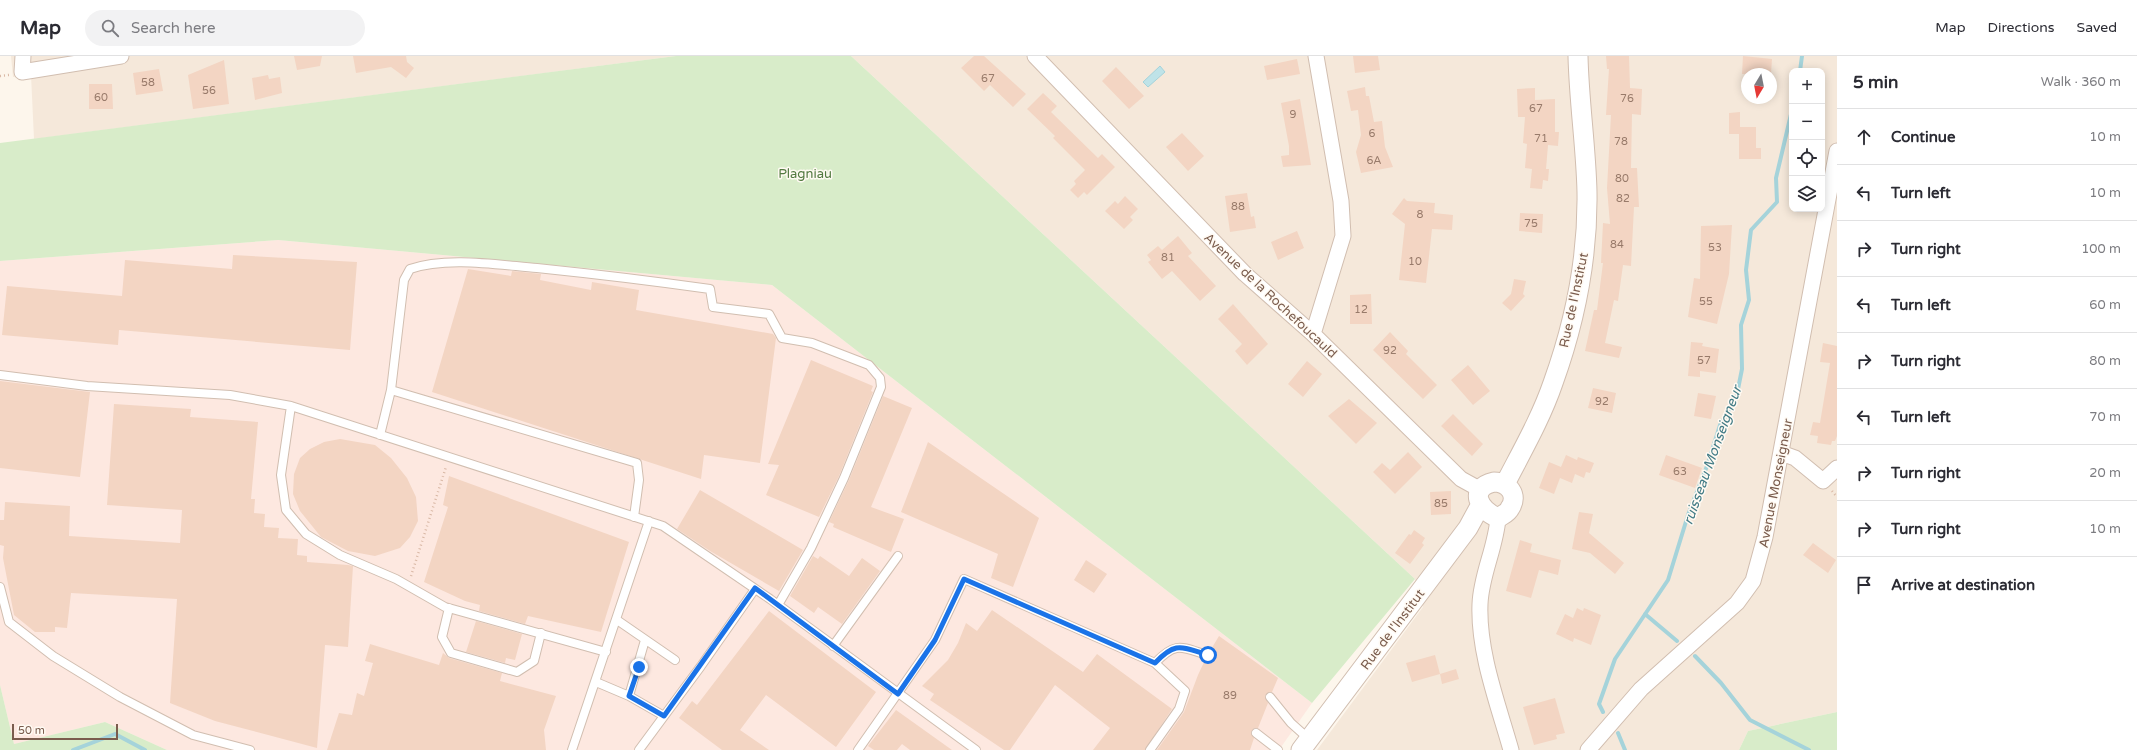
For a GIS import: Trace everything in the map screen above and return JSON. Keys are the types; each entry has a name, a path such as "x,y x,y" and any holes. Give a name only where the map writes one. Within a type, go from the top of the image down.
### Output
{"street":[{"path":"23,56 22,72 51,62 121,56"},
{"name":"Avenue de la Rochefoucauld","path":"1035,56 1245,274 1313,334 1480,498"},
{"path":"1313,334 1343,236 1340,200 1316,56"},
{"name":"Rue de l'Institut","path":"1505,484 1536,423 1553,384 1573,317 1583,265 1587,193 1578,56"},
{"name":"Avenue Monseigneur","path":"1588,750 1641,689 1737,603 1753,581 1761,556 1837,152"},
{"path":"1781,453 1795,458 1822,481 1837,468"},
{"path":"1500,482 1505,484 1512,492 1513,503 1507,512 1498,518 1487,514 1480,498 1489,483 1500,482"},
{"name":"Rue de l'Institut","path":"1306,745 1468,528 1480,498"},
{"path":"1498,518 1497,534 1487,564 1480,604 1481,637 1511,750"}],"lane":[{"path":"380,434 391,390 404,280 410,269 422,265 481,262 710,289 713,307 769,314 782,338 812,343 869,365 880,378 881,387 844,478 818,534 778,605"},
{"path":"0,375 87,386 230,395 291,406 663,526 755,588 976,750"},
{"path":"391,390 637,463 639,480 634,517"},
{"path":"291,406 282,475 286,510 306,534 340,555 408,586 449,608 606,652"},
{"path":"572,750 649,522"},
{"path":"833,646 898,556"},
{"path":"858,750 935,640 964,579 1155,663 1188,692 1179,709 1150,750"},
{"path":"0,587 9,622 53,656 120,697 193,734 250,750"},
{"path":"639,750 755,588"},
{"path":"449,608 442,636 451,653 517,672 534,661 541,633"},
{"path":"617,620 675,660"},
{"path":"629,696 646,640"},
{"path":"1155,663 1166,652 1179,646 1208,655"},
{"path":"596,682 629,696 664,716"},
{"path":"1270,697 1306,745"},
{"path":"1256,733 1278,750"}],"path":[{"path":"408,586 449,457"}],"shaded area":[{"path":"11,56 676,56 34,139 31,75 13,77"},
{"path":"851,56 1837,56 1837,712 1748,731 1739,750 1317,750 1423,607 1415,579"},
{"path":"278,240 772,285 1312,703 1279,750 167,750 105,722 14,744 0,685 0,261"}],"green space":[{"name":"Plagniau","path":"676,56 851,56 1415,579 1312,703 772,285 278,240 0,261 0,143"},
{"path":"0,685 14,744 105,722 167,750 0,750"},
{"path":"1837,712 1837,750 1739,750 1748,731"}],"water":[{"path":"1160,66 1165,72 1148,87 1143,82"}],"building":[{"path":"294,56 322,56 320,66 297,70"},
{"path":"353,56 406,56 407,62 414,68 406,78 391,67 356,73"},
{"path":"974,56 984,56 1026,94 1013,107 990,85 984,91 961,68"},
{"path":"1353,56 1378,56 1380,70 1355,73"},
{"path":"1606,56 1629,56 1630,88 1642,89 1641,115 1632,114 1631,168 1637,168 1639,207 1634,207 1631,266 1623,265 1618,301 1614,300 1605,343 1622,347 1619,358 1585,351 1594,310 1597,310 1603,263 1601,263 1603,223 1610,224 1607,188 1611,115 1606,115 1609,69 1607,69"},
{"path":"1743,56 1772,59 1771,68 1742,68"},
{"path":"1297,59 1300,74 1267,80 1264,66"},
{"path":"224,60 229,104 193,109 188,75"},
{"path":"1116,67 1144,96 1129,109 1102,81"},
{"path":"159,69 163,91 136,95 133,73"},
{"path":"268,75 269,79 280,77 282,93 255,100 252,78"},
{"path":"89,84 112,84 113,109 89,109"},
{"path":"1365,87 1366,96 1369,96 1374,122 1382,121 1385,147 1393,167 1361,173 1356,152 1361,135 1358,110 1351,111 1347,91"},
{"path":"1535,88 1535,100 1555,99 1555,132 1559,132 1558,146 1548,145 1546,169 1549,169 1548,181 1543,180 1542,189 1530,188 1532,169 1525,168 1527,144 1523,143 1525,117 1518,117 1517,89"},
{"path":"1043,93 1057,106 1051,112 1098,158 1102,154 1115,167 1087,195 1084,192 1078,198 1070,190 1076,184 1074,181 1085,170 1053,138 1055,136 1027,109"},
{"path":"1300,99 1311,165 1283,167 1281,156 1289,155 1289,146 1281,103"},
{"path":"1740,112 1740,127 1756,127 1756,148 1761,148 1761,159 1739,159 1739,134 1729,134 1729,113"},
{"path":"1182,133 1204,156 1188,171 1166,147"},
{"path":"1247,193 1251,217 1254,216 1256,228 1230,232 1225,196"},
{"path":"1125,196 1138,209 1130,217 1133,220 1124,229 1105,211 1115,201 1118,204"},
{"path":"1404,198 1407,201 1435,203 1434,213 1453,215 1452,230 1432,229 1426,283 1399,280 1405,224 1392,214"},
{"path":"1520,213 1543,214 1542,233 1519,231"},
{"path":"1732,225 1729,274 1717,324 1688,317 1694,278 1700,279 1701,226"},
{"path":"1297,231 1304,248 1278,260 1271,242"},
{"path":"1178,236 1192,253 1188,256 1216,286 1200,301 1172,271 1162,279 1148,262 1151,260 1147,255 1158,246 1162,250"},
{"path":"233,255 357,262 350,350 119,330 118,345 2,335 7,286 122,296 125,260 232,269"},
{"path":"468,269 511,276 512,271 541,274 540,280 591,290 592,282 639,290 636,310 773,334 776,338 760,463 704,455 701,479 432,392"},
{"path":"1514,279 1526,281 1523,294 1525,296 1511,311 1502,303 1511,294"},
{"path":"1371,294 1372,324 1350,324 1350,295"},
{"path":"1233,304 1268,344 1247,365 1235,351 1242,344 1218,319"},
{"path":"1390,332 1408,351 1406,354 1437,385 1423,399 1373,350"},
{"path":"1691,342 1703,343 1702,346 1719,349 1716,373 1700,371 1700,377 1688,376"},
{"path":"1823,343 1837,346 1837,436 1835,441 1832,441 1831,445 1817,443 1818,436 1810,435 1813,422 1820,423 1830,363 1820,362"},
{"path":"811,360 873,386 871,391 873,392 839,476 819,517 766,495 779,465 768,464"},
{"path":"1307,361 1322,374 1303,397 1288,384"},
{"path":"1468,365 1490,391 1473,405 1451,380"},
{"path":"0,381 90,392 80,477 0,468"},
{"path":"1593,388 1616,393 1612,413 1588,408"},
{"path":"1698,393 1716,396 1711,419 1694,416"},
{"path":"883,396 912,408 871,507 904,519 891,552 833,527 834,524 829,522 849,480"},
{"path":"1349,399 1377,423 1356,444 1328,416"},
{"path":"114,404 191,409 190,417 258,422 251,499 255,499 254,513 265,514 264,527 279,528 278,538 298,539 297,555 307,556 307,562 353,566 348,647 325,645 317,748 215,721 170,703 177,599 71,593 67,628 55,627 55,632 35,632 14,615 3,558 4,546 0,545 0,520 4,520 5,502 70,506 69,536 180,543 182,510 107,505"},
{"path":"1453,414 1483,444 1472,456 1441,426"},
{"path":"340,439 375,445 391,458 407,478 416,497 418,521 410,537 400,548 375,556 348,551 321,537 300,511 293,494 294,474 300,458 310,449 324,442"},
{"path":"928,442 1039,518 1013,587 991,578 998,554 901,512"},
{"path":"1408,452 1422,467 1395,494 1373,472 1382,463 1390,470"},
{"path":"1566,455 1577,460 1578,457 1594,463 1590,473 1586,472 1584,478 1575,474 1572,483 1560,478 1554,494 1539,488 1549,462 1561,467"},
{"path":"1666,455 1702,468 1695,488 1659,475"},
{"path":"449,476 629,542 601,632 528,616 525,624 479,611 480,605 465,601 424,582 448,507 443,505"},
{"path":"700,490 803,550 779,591 710,551 677,529"},
{"path":"1451,491 1451,514 1431,515 1430,492"},
{"path":"1579,512 1593,514 1589,533 1624,563 1615,574 1590,553 1572,549"},
{"path":"1414,530 1425,538 1422,543 1424,545 1410,564 1395,553 1409,534 1411,535"},
{"path":"1520,540 1532,544 1530,552 1561,560 1558,575 1539,570 1531,598 1506,591"},
{"path":"1813,543 1836,560 1828,573 1803,555"},
{"path":"813,556 818,559 820,556 849,576 862,558 880,571 842,624 818,607 814,613 790,596"},
{"path":"1086,560 1107,574 1094,593 1074,580"},
{"path":"1577,608 1583,611 1584,608 1601,615 1591,645 1574,638 1573,642 1556,634 1565,614 1573,618"},
{"path":"992,610 1083,672 1097,654 1172,709 1145,750 1093,750 1110,728 1055,685 1010,750 1004,750 930,700 934,694 922,686 948,660 958,643 966,623 977,631"},
{"path":"769,611 876,692 836,747 766,695 740,730 769,750 722,750 679,718 692,701 697,705"},
{"path":"476,621 522,634 515,660 506,658 505,663 466,652"},
{"path":"1219,636 1278,678 1272,692 1265,695 1268,703 1258,728 1254,728 1251,732 1254,738 1250,750 1157,750 1184,712 1198,675 1205,660 1209,660 1212,657 1210,651"},
{"path":"370,644 439,665 443,653 449,658 502,673 500,681 556,696 544,730 546,750 327,750 339,713 352,715 357,693 364,696 373,663 365,661"},
{"path":"1435,655 1440,674 1412,682 1406,663"},
{"path":"1456,669 1459,679 1442,684 1440,674"},
{"path":"1555,698 1565,733 1556,735 1557,739 1534,745 1523,707"},
{"path":"896,710 952,750 910,750 902,744 897,750 874,750 868,746"}],"waterway":[{"name":"ruisseau Monseigneur","path":"1800,68 1802,56"},
{"name":"ruisseau Monseigneur","path":"1603,712 1599,704 1615,659 1668,580 1688,515 1707,466 1720,425 1736,399 1742,369 1741,325 1749,300 1746,270 1751,230 1777,202 1776,178 1789,123"},
{"name":"ruisseau Monseigneur","path":"1645,614 1677,641"},
{"name":"ruisseau Monseigneur","path":"1695,656 1721,683 1750,720 1809,750"},
{"name":"ruisseau Monseigneur","path":"1618,733 1625,750"},
{"path":"73,750 115,734 145,750"}],"route":[{"path":"639,667 629,696 664,716 755,588 898,694 935,640 964,579 1155,663 1166,652 1179,646 1208,655"}]}
